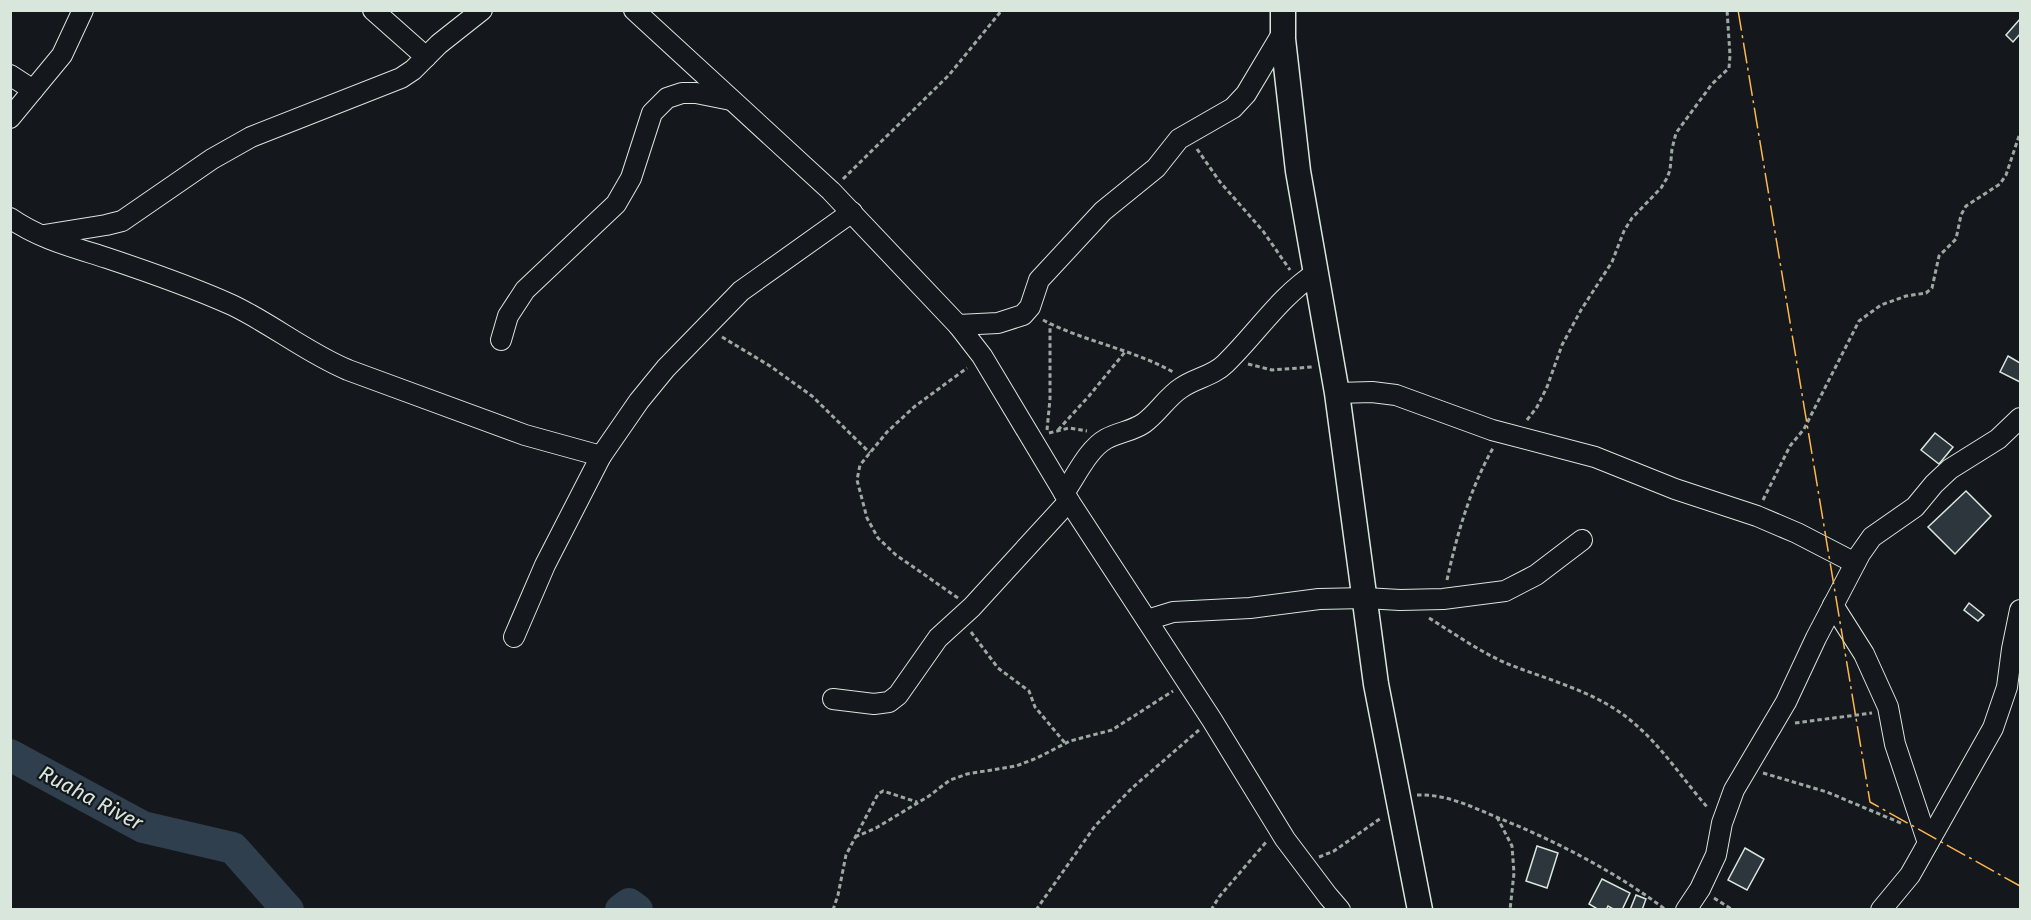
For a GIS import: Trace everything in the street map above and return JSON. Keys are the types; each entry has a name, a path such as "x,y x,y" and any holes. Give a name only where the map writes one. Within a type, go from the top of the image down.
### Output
{"main road":[{"path":"1283,21 1307,278 1332,365 1376,684 1420,909"}],"street":[{"path":"10,118 62,55 83,10"},
{"path":"374,10 426,57"},
{"path":"41,236 122,221 212,159 251,137 401,78 482,10"},
{"path":"634,10 831,191 958,325 982,356 1067,497 1212,720 1278,828 1340,909"},
{"path":"958,325 998,323 1023,315 1027,311 1039,280 1103,211 1156,168 1179,139 1233,108 1252,84 1283,21"},
{"path":"10,75 33,90"},
{"path":"501,340 508,316 525,290 616,204 631,178 652,113 667,98 682,93 696,93 731,100"},
{"path":"514,637 545,565 601,456 639,401 666,368 741,291 852,212"},
{"path":"10,218 41,236 149,272 232,306 285,335 324,360 348,370 525,435 601,456"},
{"path":"834,699 874,704 889,702 898,695 938,638 972,607 1067,497 1086,460 1104,440 1137,428 1147,421 1178,389 1215,371 1230,358 1282,299 1307,278"},
{"path":"1337,393 1372,392 1396,395 1506,434 1595,457 1675,489 1756,516 1797,533 1855,563"},
{"path":"1686,909 1700,889 1716,855 1722,823 1734,790 1786,702 1833,605 1855,563 1872,537 1915,507 1950,469 1998,439 2020,418"},
{"path":"1147,620 1173,612 1240,609 1319,599 1443,599 1505,591 1536,575 1582,540"},
{"path":"1833,605 1864,654 1889,711 1895,744 1927,838"},
{"path":"1881,909 1910,875 1927,838 1993,728 2007,687 2020,610"}],"path":[{"path":"831,191 949,75 1002,10"},
{"path":"1443,599 1455,542 1482,468 1506,434 1537,407 1562,345 1612,262 1624,231 1632,218 1661,188 1670,170 1674,138 1677,132 1712,84 1729,68 1726,10"},
{"path":"1188,133 1202,157 1263,231 1307,278"},
{"path":"1756,516 1790,446 1804,429 1859,321 1881,305 1930,291 1939,256 1956,239 1963,211 1966,206 2000,184 2006,175 2020,133"},
{"path":"1027,311 1084,339 1140,356 1190,382"},
{"path":"1050,324 1050,399 1046,434 1058,430 1081,429 1104,440"},
{"path":"705,327 770,366 812,396 870,453"},
{"path":"1058,430 1125,351"},
{"path":"972,607 885,545 872,530 857,480 860,465 887,432 914,407 982,356"},
{"path":"1230,358 1272,370 1332,365"},
{"path":"1400,600 1488,654 1576,689 1611,706 1636,725 1722,823"},
{"path":"951,627 963,627 973,634 998,668 1029,691 1035,707 1065,743"},
{"path":"855,837 876,828 950,780 967,774 1016,766 1065,743 1112,730 1187,682"},
{"path":"1772,726 1889,711"},
{"path":"1036,909 1095,826 1132,788 1212,720"},
{"path":"1747,768 1827,792 1927,838"},
{"path":"833,909 843,865 878,794 883,791 917,802"},
{"path":"1303,863 1334,851 1398,803 1431,795 1456,801 1532,831 1638,889 1666,909"},
{"path":"1497,817 1512,846 1515,873 1510,909"},
{"path":"1212,909 1219,897 1278,828"}],"building":[{"path":"2020,19 2020,34 2013,42 2006,35"},
{"path":"2008,356 2020,363 2020,382 2000,372"},
{"path":"1935,433 1953,447 1939,464 1921,450"},
{"path":"1966,491 1991,516 1955,554 1928,527"},
{"path":"1969,603 1984,615 1978,621 1964,610"},
{"path":"1537,846 1558,853 1547,888 1526,881"},
{"path":"1745,848 1764,859 1747,890 1728,880"},
{"path":"1602,879 1630,893 1622,910 1615,910 1608,906 1606,910 1599,910 1589,904"},
{"path":"1636,895 1646,899 1642,910 1630,910"}],"waterway":[{"name":"Ruaha River","path":"10,755 143,827 233,848 288,910"},
{"name":"Ruaha River","path":"621,910 629,904 637,910"}],"power":[{"path":"1738,10 1870,802 2020,886"}]}
